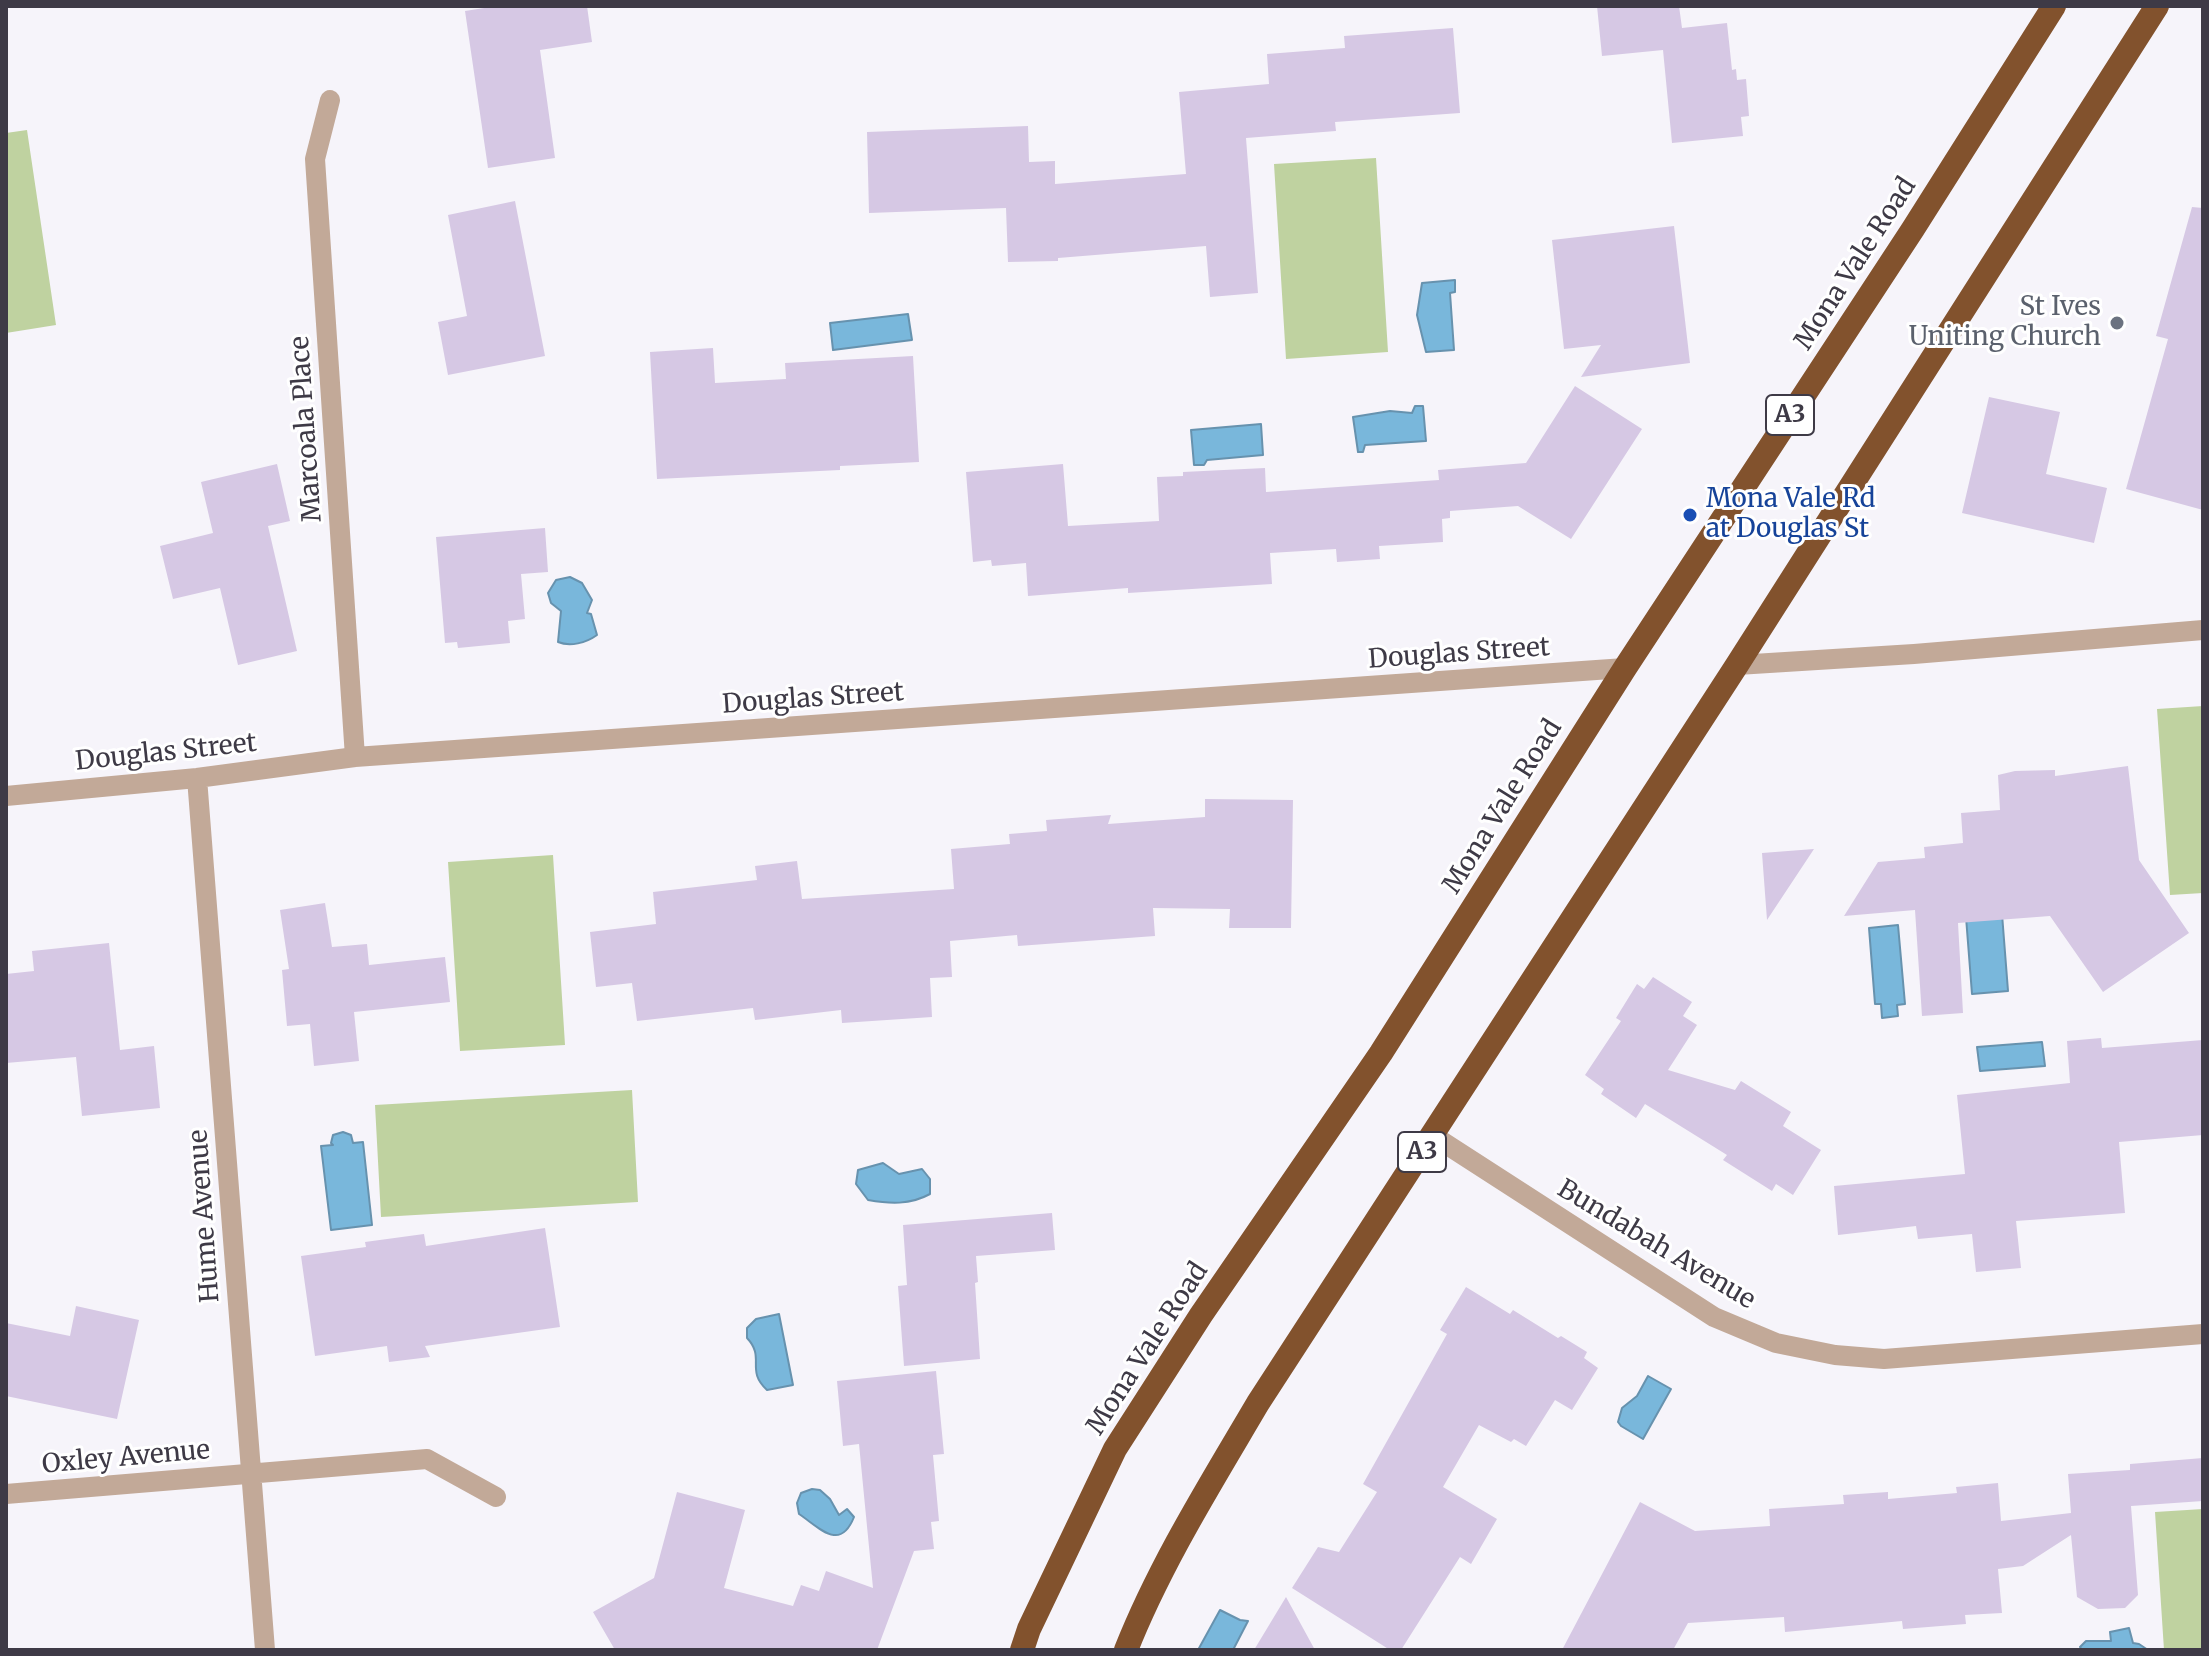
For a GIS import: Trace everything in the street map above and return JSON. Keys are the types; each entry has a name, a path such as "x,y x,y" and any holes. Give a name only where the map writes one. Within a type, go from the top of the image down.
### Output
{"highway":[{"name":"Mona Vale Road","path":"1022,1650 1029,1629 1115,1449 1201,1315 1381,1053 1625,668 1913,229 2054,6"},
{"name":"A3","path":"1126,1650 1140,1614 1258,1403 1737,665 2157,6"}],"street":[{"name":"Marcoala Place","path":"330,100 315,159 355,757"},
{"path":"1737,665 2203,630"},
{"name":"Douglas Street","path":"6,796 197,778 355,757 1625,668"},
{"name":"Hume Avenue","path":"197,778 265,1650"},
{"name":"Bundabah Avenue","path":"1432,1135 1714,1317 1776,1343 1835,1355 1884,1359 2203,1334"},
{"name":"Oxley Avenue","path":"6,1494 427,1459 496,1497"}],"green space":[{"path":"27,130 56,325 6,333 6,133"},
{"path":"1376,158 1388,352 1286,359 1274,164"},
{"path":"2203,706 2203,893 2170,895 2157,709"},
{"path":"553,855 565,1045 460,1051 448,862"},
{"path":"632,1090 638,1202 381,1217 375,1105"},
{"path":"2203,1509 2203,1650 2164,1650 2155,1512"}],"water":[{"path":"1455,280 1455,292 1450,293 1454,350 1426,352 1417,315 1422,283"},
{"path":"908,314 912,340 833,350 830,323"},
{"path":"1415,406 1423,406 1426,441 1365,445 1363,452 1358,452 1353,417 1390,411 1412,413"},
{"path":"1261,424 1263,455 1207,460 1204,465 1194,465 1191,430"},
{"path":"570,577 582,583 592,600 587,613 591,614 597,635 573,644 558,642 561,611 551,603 548,593 556,580"},
{"path":"2002,914 2008,991 1972,994 1966,917"},
{"path":"1898,925 1905,1004 1897,1005 1898,1016 1882,1018 1881,1004 1875,1004 1869,928"},
{"path":"2042,1042 2045,1066 1980,1071 1977,1047"},
{"path":"343,1132 351,1135 353,1143 363,1142 372,1225 331,1230 321,1146 333,1145 333,1135"},
{"path":"883,1163 899,1174 922,1169 930,1179 930,1194 900,1203 868,1200 856,1184 858,1170"},
{"path":"779,1314 793,1385 767,1390 757,1376 755,1352 747,1338 747,1328 756,1319"},
{"path":"1648,1376 1671,1389 1643,1439 1618,1422 1622,1408 1637,1396"},
{"path":"820,1490 830,1499 839,1515 847,1509 854,1517 842,1533 829,1534 799,1514 797,1503 801,1493"},
{"path":"1220,1610 1248,1621 1233,1650 1198,1650"},
{"path":"2129,1628 2133,1643 2148,1650 2082,1650 2080,1647 2086,1641 2111,1641 2110,1632"}],"building":[{"path":"497,6 587,6 592,42 540,50 555,158 488,168 465,11"},
{"path":"1597,6 1679,6 1682,28 1727,23 1732,70 1736,69 1737,80 1746,79 1749,116 1741,117 1743,136 1672,143 1663,50 1602,56"},
{"path":"1453,28 1460,113 1335,122 1336,131 1246,138 1258,293 1210,297 1206,246 1058,258 1058,261 1008,262 1006,208 869,213 867,132 1028,126 1029,162 1055,161 1055,184 1186,174 1179,92 1269,84 1267,54 1345,48 1344,36"},
{"path":"515,201 545,356 448,375 438,322 467,316 448,215"},
{"path":"2192,207 2203,208 2203,510 2126,489 2168,339 2156,336"},
{"path":"1674,226 1690,363 1581,377 1601,345 1564,349 1552,240"},
{"path":"713,348 715,383 786,379 785,363 913,356 919,462 840,466 840,470 657,479 650,352"},
{"path":"1575,386 1642,429 1571,539 1518,506 1450,511 1450,518 1442,519 1443,542 1379,546 1380,559 1337,562 1336,549 1270,553 1272,584 1128,593 1128,588 1028,596 1026,563 992,566 991,560 973,562 966,472 1063,464 1068,526 1159,521 1157,477 1183,476 1183,472 1265,468 1266,492 1439,480 1438,470 1526,463"},
{"path":"1989,397 2060,412 2046,474 2107,488 2094,543 1962,513"},
{"path":"277,464 290,521 268,526 297,651 238,665 220,588 173,599 160,546 213,533 201,482"},
{"path":"545,528 548,572 521,574 525,619 508,621 510,643 458,648 457,642 445,643 436,537"},
{"path":"2128,766 2139,860 2189,933 2103,992 2050,916 1958,923 1963,1013 1922,1016 1915,910 1844,916 1878,862 1925,858 1924,847 1963,843 1961,813 2000,810 1998,775 2015,771 2055,770 2055,776"},
{"path":"1205,799 1293,800 1291,928 1229,928 1230,909 1153,908 1155,936 1018,946 1017,935 950,941 952,977 930,978 932,1017 842,1023 841,1010 755,1020 753,1008 637,1021 632,983 596,987 590,932 656,924 653,892 757,880 755,866 797,861 802,899 954,889 951,849 1010,844 1009,834 1047,831 1046,820 1111,815 1108,824 1205,817"},
{"path":"1814,849 1767,920 1762,853"},
{"path":"325,903 332,947 367,944 369,965 445,957 450,1002 354,1012 359,1061 314,1066 310,1024 287,1026 282,970 289,969 280,910"},
{"path":"109,943 120,1050 154,1046 160,1108 82,1116 76,1057 6,1063 6,974 34,971 32,951"},
{"path":"1653,977 1692,1002 1683,1016 1697,1025 1668,1070 1735,1090 1741,1081 1791,1112 1783,1126 1821,1150 1793,1195 1776,1184 1772,1191 1723,1160 1727,1155 1645,1104 1636,1118 1601,1094 1604,1089 1585,1075 1621,1021 1616,1018 1637,984 1644,989"},
{"path":"2101,1038 2102,1048 2203,1040 2203,1135 2119,1142 2125,1213 2016,1221 2021,1268 1976,1272 1972,1234 1918,1239 1916,1226 1838,1235 1834,1186 1965,1174 1957,1095 2070,1083 2067,1041"},
{"path":"1052,1213 1055,1250 976,1256 980,1359 904,1366 898,1286 907,1285 903,1225"},
{"path":"545,1228 560,1327 425,1346 430,1357 389,1362 387,1346 315,1356 301,1256 366,1247 365,1242 424,1234 426,1246"},
{"path":"1466,1287 1510,1314 1513,1310 1558,1338 1561,1336 1587,1352 1584,1358 1598,1368 1572,1410 1555,1400 1526,1446 1514,1439 1511,1442 1479,1425 1443,1487 1497,1519 1471,1564 1460,1557 1401,1650 1390,1650 1292,1588 1318,1547 1339,1552 1377,1492 1363,1484 1447,1334 1440,1330"},
{"path":"76,1306 139,1320 117,1419 6,1396 6,1323 70,1336"},
{"path":"936,1371 944,1454 933,1455 939,1521 931,1522 934,1549 914,1551 877,1650 615,1650 593,1612 654,1578 677,1492 745,1510 724,1588 793,1606 801,1585 819,1591 826,1571 873,1588 859,1444 843,1446 837,1381"},
{"path":"2203,1458 2203,1501 2131,1506 2138,1595 2125,1608 2098,1609 2077,1597 2071,1535 2023,1566 1998,1569 2002,1613 1965,1615 1966,1624 1903,1629 1902,1621 1785,1632 1784,1617 1688,1623 1673,1650 1562,1650 1640,1502 1695,1531 1770,1526 1769,1509 1844,1504 1843,1495 1888,1492 1888,1499 1957,1493 1956,1487 1998,1483 2001,1521 2071,1513 2068,1474 2130,1470 2130,1464"},
{"path":"1286,1597 1315,1650 1254,1650"}],"place":[{"name":"St Ives Uniting Church","path":"2117,323"},
{"name":"Mona Vale Rd at Douglas St","path":"1690,515"}]}
